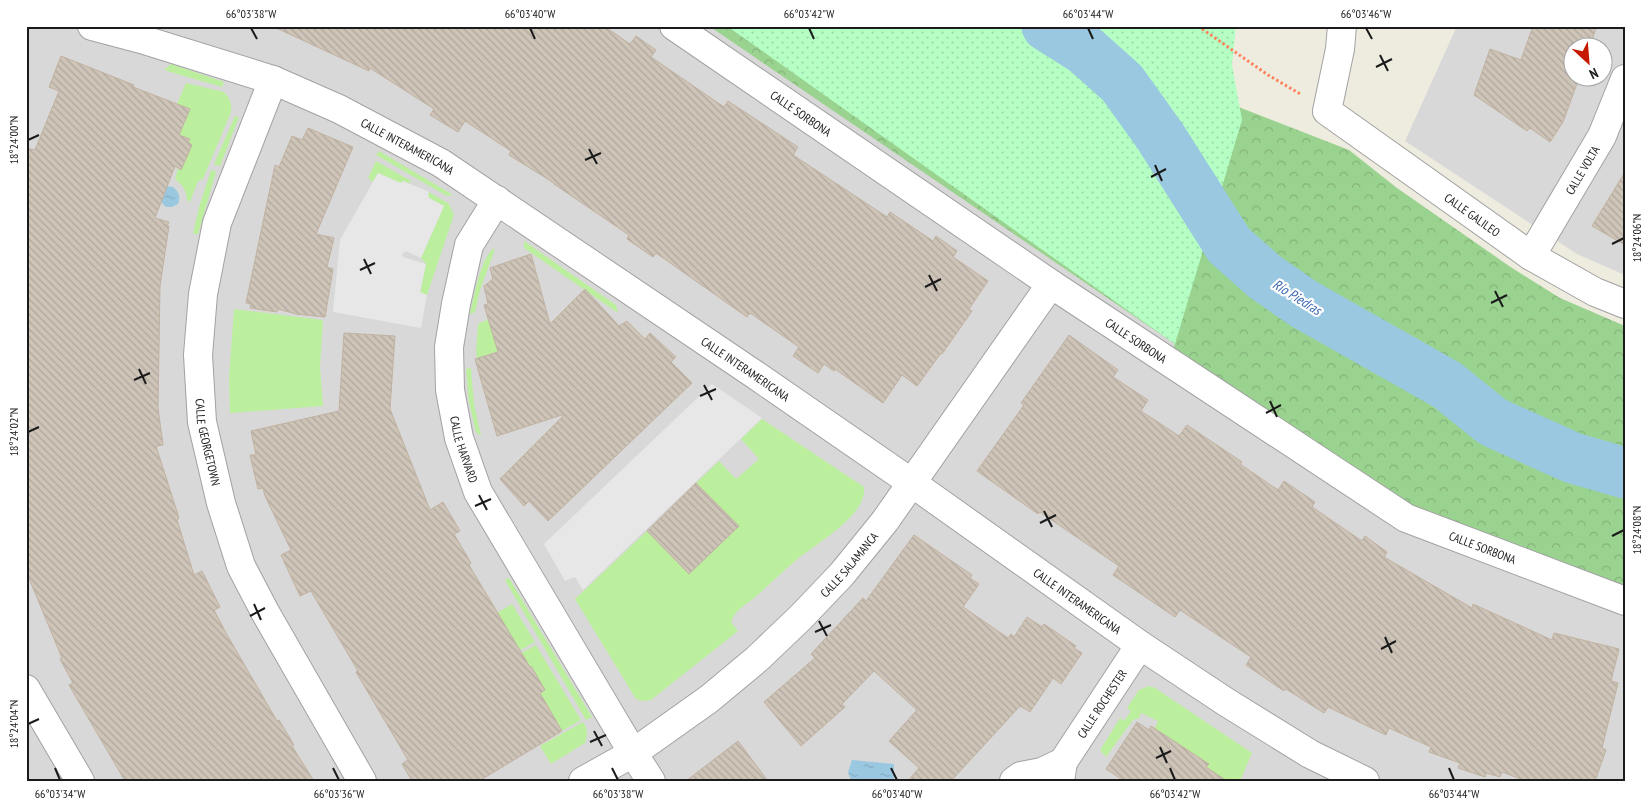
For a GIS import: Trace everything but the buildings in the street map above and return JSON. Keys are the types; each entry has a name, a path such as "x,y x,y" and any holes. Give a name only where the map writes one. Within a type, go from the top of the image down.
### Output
{"street":[{"name":"CALLE INTERAMERICANA","path":"92,26 141,38 273,80 339,109 441,163 912,483 1140,645 1226,702 1310,754 1365,781"},
{"name":"CALLE SORBONA","path":"674,26 1051,284 1406,518 1625,601"},
{"path":"1327,111 1340,49 1342,26"},
{"name":"CALLE VOLTA","path":"1531,256 1602,136 1625,79"},
{"name":"CALLE GEORGETOWN","path":"273,80 217,223 203,294 198,355 202,422 221,503 240,566 362,781"},
{"name":"CALLE GALILEO","path":"1327,111 1531,256 1595,292 1625,304"},
{"name":"CALLE HARVARD","path":"497,200 470,245 456,304 449,348 450,390 459,438 478,492 632,753 651,781"},
{"name":"CALLE SALAMANCA","path":"583,781 632,753 709,699 801,617 842,574 885,521 1051,284"},
{"name":"CALLE ROCHESTER","path":"1014,781 1021,776 1061,771 1140,645"},
{"path":"26,689 80,781"}],"path":[{"path":"1198,26 1268,75 1327,111"}],"shaded area":[{"path":"26,26 741,26 1625,571 1625,781 26,781"},
{"path":"1457,26 1625,26 1625,275 1577,254 1405,141"},
{"path":"378,173 429,192 429,198 444,206 421,258 406,251 402,254 403,257 426,264 420,292 427,295 421,328 333,312 340,240"},
{"path":"712,384 762,418 583,590 575,577 565,581 544,544"}],"green space":[{"path":"709,26 1030,26 1349,150 1397,188 1512,268 1560,298 1625,326 1625,592 1424,519 1173,349 1175,344"},
{"path":"727,26 1236,26 1232,65 1242,120 1175,344"},
{"path":"171,64 224,82 222,87 164,70"},
{"path":"186,83 224,92 231,106 231,112 203,179 198,181 190,202 187,200 184,188 175,179 178,168 181,169 192,145 188,142 190,139 179,135 190,109 177,104"},
{"path":"235,116 239,117 220,166 214,164"},
{"path":"379,151 453,195 447,196 376,155"},
{"path":"376,161 411,181 409,183 403,181 401,183 378,173 373,182 368,178"},
{"path":"211,170 216,172 198,234 193,234 199,207"},
{"path":"429,192 449,204 454,215 427,295 420,293 426,264 421,258 444,206 429,198"},
{"path":"524,241 616,305 618,313 524,248"},
{"path":"494,248 475,312 470,314 481,269 489,253"},
{"path":"234,309 323,320 320,367 323,406 230,413 229,377"},
{"path":"489,319 512,347 477,358 478,324"},
{"path":"471,368 474,404 481,436 476,432 469,402 466,369"},
{"path":"762,419 864,487 863,498 849,519 838,529 794,562 738,610 731,622 738,631 651,700 643,701 636,699 575,599 647,531 689,574 738,527 696,483 719,461 736,479 759,459 741,439"},
{"path":"509,578 592,717 586,720 505,580"},
{"path":"512,604 535,642 515,653 497,613"},
{"path":"536,645 581,720 562,731 540,693 545,690 531,667 463,706 494,668"},
{"path":"1149,686 1155,688 1252,753 1240,781 1206,781 1154,730 1158,721 1141,713 1139,718 1133,720 1106,757 1100,750 1120,718 1124,721 1131,711 1127,708 1139,690"},
{"path":"583,722 587,732 585,743 551,764 540,746"}],"water":[{"path":"166,186 173,187 179,194 178,204 172,207 166,207 161,202"},
{"path":"852,760 894,764 894,779 897,781 851,781 848,772"}],"waterway":[{"name":"Río Piedras","path":"1047,26 1085,50 1122,83 1160,136 1229,245 1265,277 1304,304 1447,385 1493,422 1573,458 1625,473"}]}
